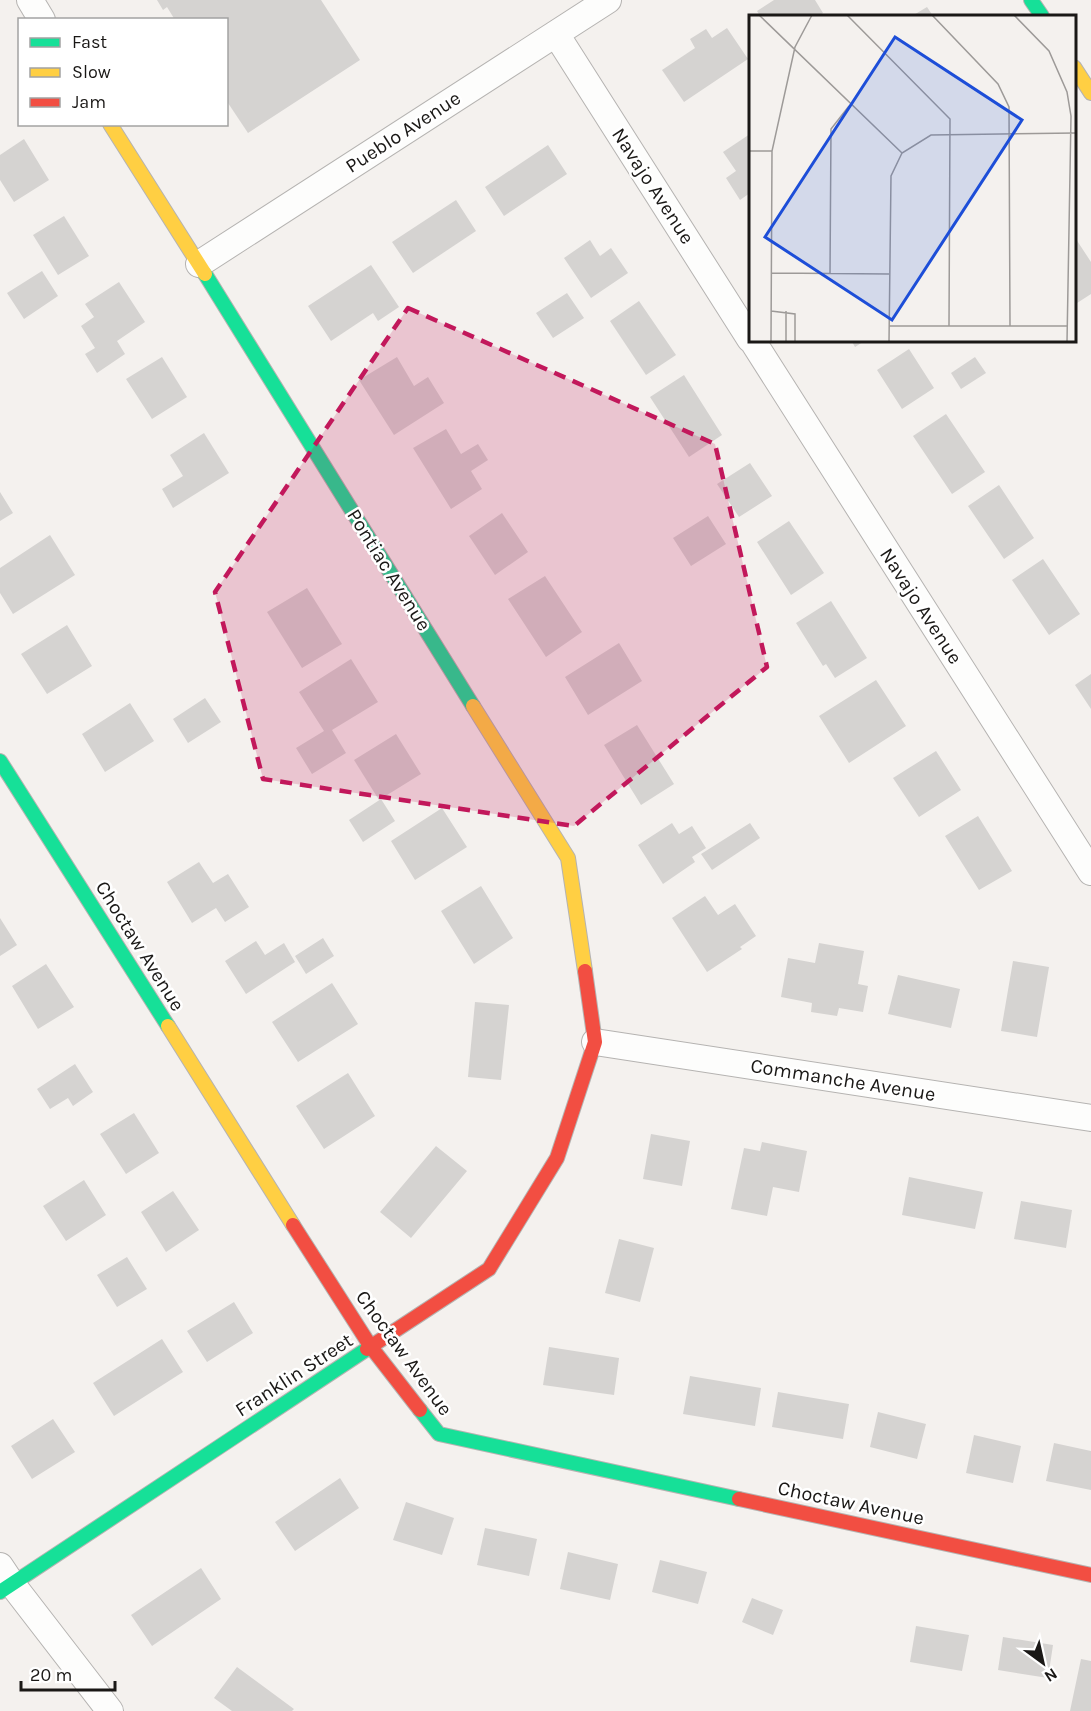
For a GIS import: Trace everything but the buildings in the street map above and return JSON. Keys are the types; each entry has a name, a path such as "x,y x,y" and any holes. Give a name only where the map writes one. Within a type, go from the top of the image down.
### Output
{"street":[{"path":"30,0 41,18"},
{"name":"Pueblo Avenue","path":"199,264 608,0"},
{"path":"1031,0 1041,15"},
{"name":"Navajo Avenue","path":"556,34 749,337"},
{"path":"1076,70 1091,93"},
{"name":"Pontiac Avenue","path":"111,126 568,858 595,1042"},
{"name":"Navajo Avenue","path":"752,342 1091,872"},
{"name":"Choctaw Avenue","path":"0,761 371,1347 440,1434 1091,1575"},
{"name":"Commanche Avenue","path":"595,1042 1091,1118"},
{"name":"Franklin Street","path":"4,1581 489,1269 557,1158 595,1042"},
{"path":"4,1581 110,1711"}],"highlighted area":[{"path":"408,308 715,444 767,667 574,826 263,779 215,592"}],"traffic: fast":[{"path":"1031,0 1041,15"},
{"path":"205,274 473,706"},
{"path":"0,761 168,1026"},
{"path":"0,1592 367,1349"},
{"path":"420,1410 439,1434 739,1499"}],"traffic: slow":[{"path":"1076,70 1091,93"},
{"path":"111,126 205,274"},
{"path":"473,706 568,858 585,971"},
{"path":"168,1026 293,1225"}],"traffic: jam":[{"path":"367,1349 489,1269 557,1158 595,1042 585,971"},
{"path":"293,1225 371,1347 420,1410"},
{"path":"739,1499 1091,1575"}]}
